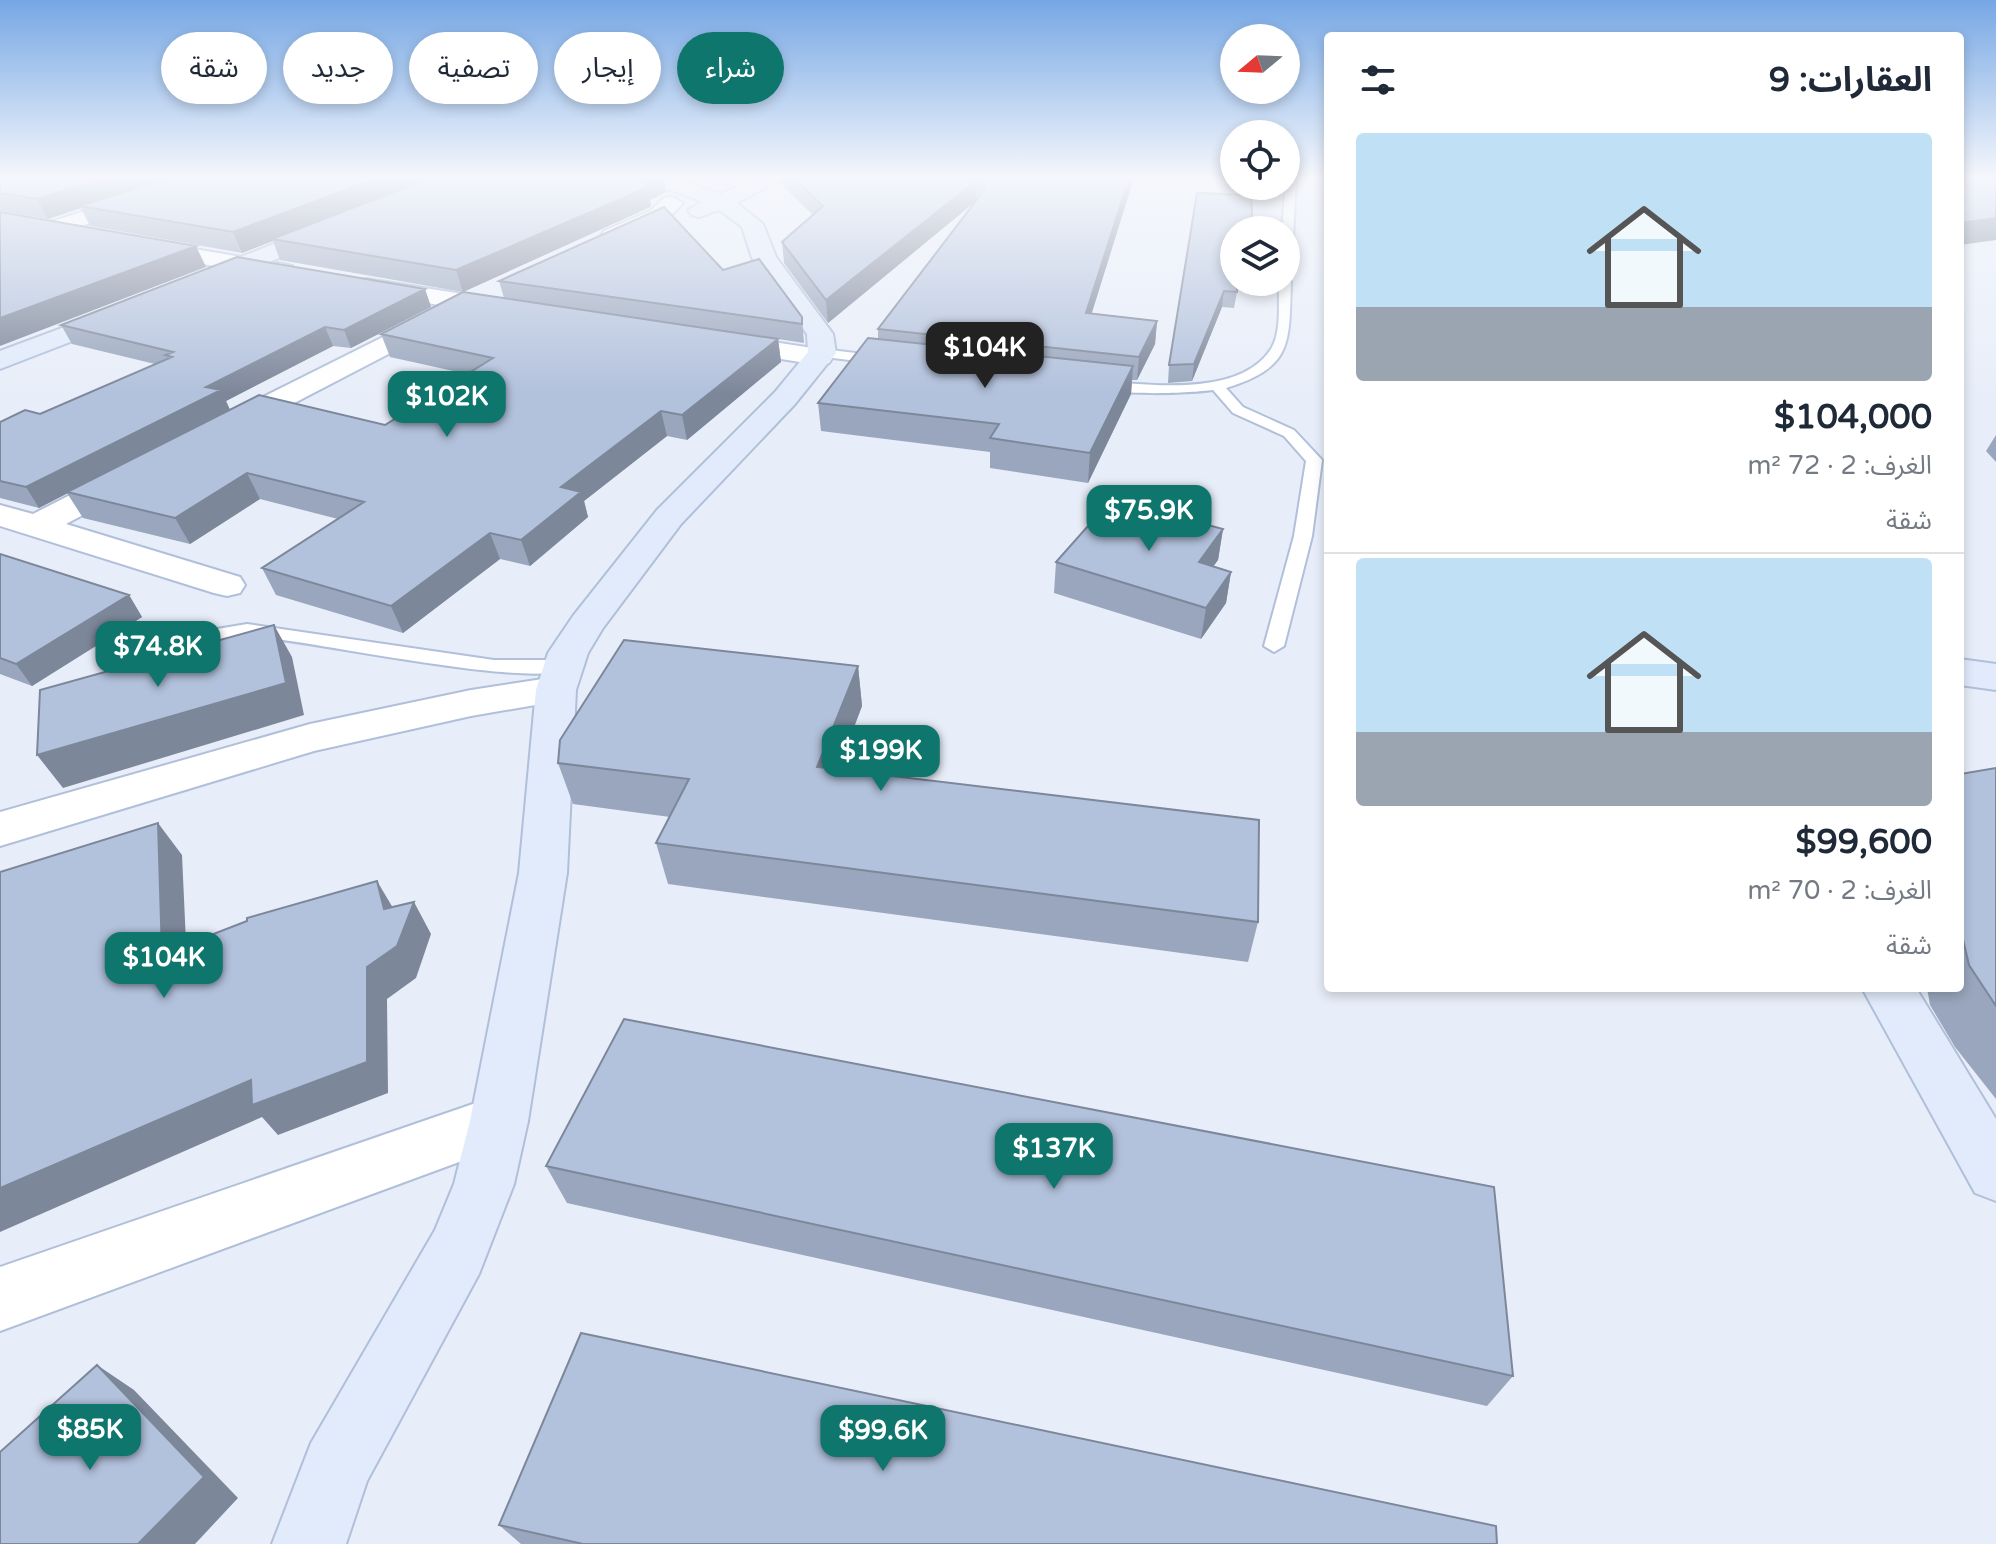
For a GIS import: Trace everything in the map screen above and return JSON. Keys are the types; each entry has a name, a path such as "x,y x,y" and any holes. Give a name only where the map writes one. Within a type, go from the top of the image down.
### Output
{"main road":[{"path":"171,293 278,250"},
{"path":"306,1536 365,1412 457,1252 484,1184 499,1121 543,873 559,678 586,624 669,517 785,398 820,355 820,334 781,284 762,250"},
{"path":"0,361 143,305"},
{"path":"1964,673 1996,677"},
{"path":"1890,992 1996,1173"}],"street":[{"path":"162,250 301,275"},
{"path":"345,282 526,312"},
{"path":"198,442 507,284"},
{"path":"695,338 820,355"},
{"path":"36,526 157,463"},
{"path":"0,515 227,585"},
{"path":"0,829 310,738 471,703 559,678"},
{"path":"0,1299 499,1121"}],"lane":[{"path":"1093,384 1161,390 1217,386 1255,373 1279,349 1284,296"},
{"path":"820,355 898,362"},
{"path":"1217,386 1238,410 1289,433 1314,460 1303,536 1274,646"},
{"path":"129,675 200,637 247,630 559,678"}],"building":[{"path":"0,250 185,250 0,318"},
{"path":"338,250 502,250 456,270"},
{"path":"568,250 704,250 723,270 759,259 802,317 802,324 499,281"},
{"path":"788,250 889,250 826,300"},
{"path":"938,250 1106,250 1086,313 1157,321 1139,357 878,329"},
{"path":"1188,250 1220,250 1222,296 1194,364 1169,365"},
{"path":"237,257 425,289 344,330 325,327 206,387 221,390 26,487 0,481 0,422 25,410 40,414 172,357 165,355 173,352 61,325"},
{"path":"463,292 778,339 682,415 661,411 561,487 581,492 521,540 490,533 391,606 262,568 364,502 247,473 175,518 67,492 259,395 385,425 493,358 381,334"},
{"path":"868,338 1133,366 1090,453 990,438 999,424 818,403"},
{"path":"1112,499 1223,529 1199,562 1231,572 1206,608 1056,562"},
{"path":"0,554 129,595 16,664 0,658"},
{"path":"274,625 286,683 37,755 40,690"},
{"path":"624,640 858,666 817,767 1259,820 1258,922 656,843 689,779 558,763 560,740"},
{"path":"1996,768 1996,1006 1969,965 1964,944 1964,773"},
{"path":"158,823 162,954 247,921 247,918 377,881 384,909 414,902 397,946 367,967 367,1062 252,1105 251,1080 0,1188 0,872"},
{"path":"624,1019 1494,1187 1513,1376 546,1166"},
{"path":"581,1333 1496,1526 1497,1544 583,1544 499,1525"},
{"path":"97,1365 204,1477 138,1544 0,1544 0,1452"}]}
